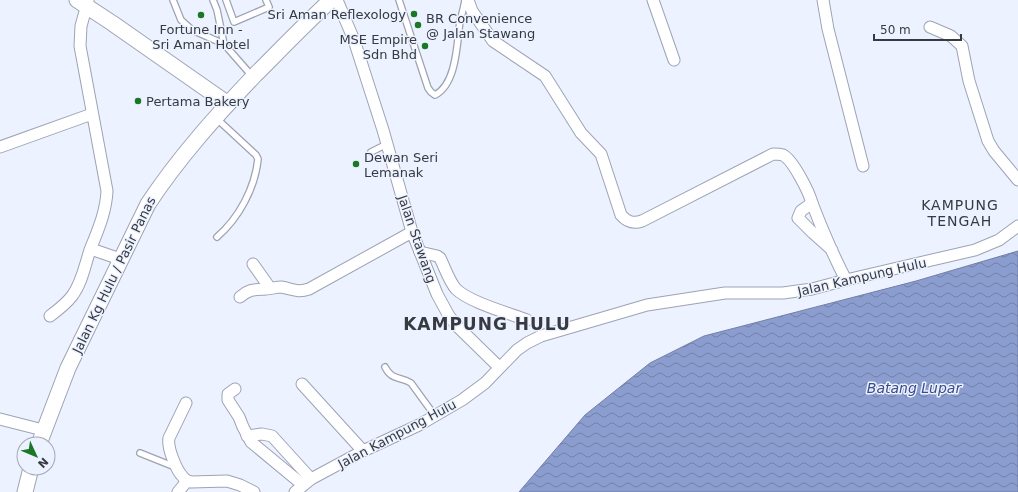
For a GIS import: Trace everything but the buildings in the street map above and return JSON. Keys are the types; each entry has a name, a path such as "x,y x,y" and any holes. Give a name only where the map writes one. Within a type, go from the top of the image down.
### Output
{"main road":[{"name":"Jalan Kg Hulu / Pasir Panas","path":"41,436 68,368 120,259 148,204 161,184 228,104 331,0"},
{"path":"84,2 228,104"},
{"path":"25,492 29,476"}],"street":[{"name":"Jalan Stawang","path":"338,0 354,40 387,144 412,232 437,294 448,316 499,367"},
{"path":"468,0 472,11 493,41 546,76 581,133 601,154 621,215 628,221 642,221 773,154 783,155 787,158 804,183 837,263 846,280"},
{"path":"653,0 674,60"},
{"path":"823,0 828,29 863,166"},
{"path":"50,316 64,306 79,285 106,206 107,191 80,46 84,2"},
{"path":"930,27 951,36 962,46 973,94 988,140 994,151 1018,180"},
{"path":"0,147 92,114"},
{"path":"812,204 801,211 798,218 832,250"},
{"name":"Jalan Kampung Hulu","path":"303,485 364,451 435,416 475,391 485,383 516,350 541,336 647,305 724,293 798,292 975,250 999,240 1018,226"},
{"path":"240,297 252,290 282,287 296,291 309,289 412,232"},
{"path":"91,250 120,259"},
{"path":"420,252 438,256 440,258 454,287 461,294 527,320"},
{"path":"253,264 270,288"},
{"path":"302,384 364,451"},
{"path":"235,389 228,394 228,400 239,416 251,442 303,485"},
{"path":"186,403 168,438 169,449 181,475 187,481 196,483 227,481 240,484 254,492"},
{"path":"0,419 39,436"},
{"path":"247,436 262,434 272,436 303,485"},
{"path":"178,492 187,481"}],"lane":[{"path":"173,0 181,20 192,30 224,44 254,78"},
{"path":"213,0 217,10 224,44"},
{"path":"226,0 234,22 269,8 266,0"},
{"path":"399,0 428,88 430,92 435,95 440,92 450,77 454,65 460,21 465,0"},
{"path":"216,117 256,155 258,159 248,196 227,228 218,237"},
{"path":"371,152 387,144"},
{"path":"385,367 388,373 393,377 407,380 411,383 435,416"},
{"path":"140,453 178,468"}],"water":[{"name":"Batang Lupar","path":"1018,251 1018,492 519,492 585,415 650,363 704,336 916,281"}],"place":[{"name":"Sri Aman Reflexology","path":"414,14"},
{"name":"Fortune Inn - Sri Aman Hotel","path":"201,15"},
{"name":"BR Convenience @ Jalan Stawang","path":"418,25"},
{"name":"MSE Empire Sdn Bhd","path":"425,46"},
{"name":"Pertama Bakery","path":"138,101"},
{"name":"Dewan Seri Lemanak","path":"356,164"}],"district":[{"name":"KAMPUNG TENGAH","path":"960,214"},
{"name":"KAMPUNG HULU","path":"487,324"}]}
